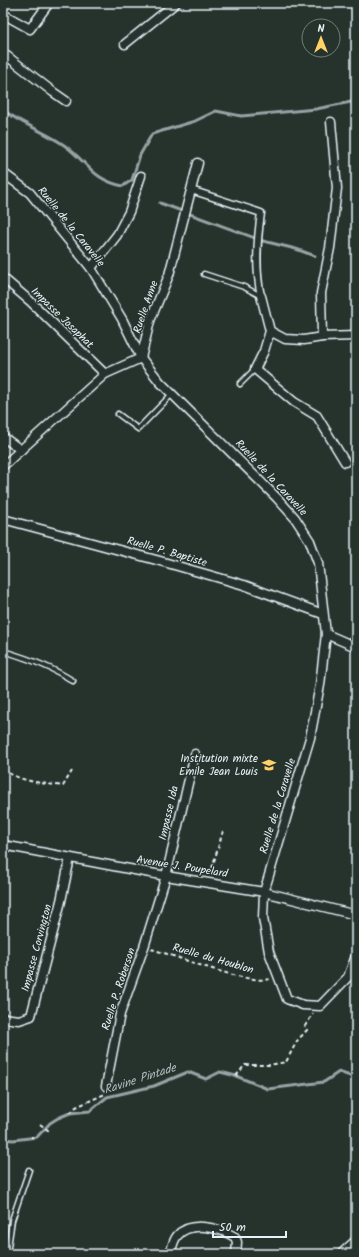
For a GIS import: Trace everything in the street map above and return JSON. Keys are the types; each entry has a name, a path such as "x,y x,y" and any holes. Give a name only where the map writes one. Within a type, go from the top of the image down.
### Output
{"main road":[{"path":"344,1254 356,1243"}],"street":[{"path":"3,14 30,29 49,3"},
{"path":"125,44 176,3"},
{"path":"3,53 66,101"},
{"path":"322,337 321,293 330,248 337,188 331,122"},
{"name":"Ruelle Anne","path":"141,358 150,321 169,275 198,163"},
{"name":"Ruelle de la Caravelle","path":"3,173 30,193 91,268 122,319 141,358 172,394 295,518 310,542 318,563 326,634 320,685 310,738 264,892 263,918 269,952 287,999 303,1004 320,1006"},
{"path":"91,268 117,235 128,212 141,176"},
{"path":"190,190 261,213 256,246 258,282 270,331 264,351 255,370 294,402 317,416 345,462"},
{"name":"Impasse Josaphat","path":"3,278 30,301 105,374"},
{"path":"270,331 285,339 304,340 322,337 356,336"},
{"path":"3,466 105,374 141,358"},
{"path":"3,437 21,450"},
{"name":"Ruelle P. Baptiste","path":"3,519 244,585 323,614"},
{"path":"326,634 356,648"},
{"name":"Impasse Ida","path":"166,876 195,754"},
{"name":"Avenue J. Poupelard","path":"3,845 166,876 264,892 356,915"},
{"name":"Impasse Corvington","path":"3,1018 19,1020 31,1016 61,901 70,858"},
{"name":"Ruelle P. Roberson","path":"106,1086 120,1014 144,947 166,876"},
{"path":"320,1006 348,977 356,956"},
{"path":"170,1254 176,1237 182,1232 194,1227 216,1229 235,1237 237,1242 236,1254"}],"lane":[{"path":"204,274 244,287 261,296"},
{"path":"240,384 255,370"},
{"path":"118,414 138,430 172,394"},
{"path":"3,652 23,657 64,675 73,681"},
{"path":"6,1254 12,1220 29,1170"}],"path":[{"path":"3,769 9,774 31,781 63,786 72,771"},
{"path":"208,882 223,831"},
{"name":"Ruelle du Houblon","path":"144,947 241,976 263,981 278,976"},
{"path":"236,1076 245,1064 269,1065 286,1062 297,1041 307,1030 305,1026 320,1006"},
{"path":"70,1114 76,1108 105,1095 106,1086"},
{"path":"40,1124 49,1131"},
{"path":"6,1137 6,1142"}],"waterway":[{"path":"3,110 18,120 64,145 97,175 123,186 132,180 140,155 152,134 195,121 216,111 241,116 316,109 356,101"},
{"path":"160,203 263,241 296,249 315,256"},
{"name":"Ravine Pintade","path":"3,1139 13,1140 37,1137 50,1123 58,1118 70,1113 90,1111 107,1097 154,1086 188,1072 206,1079 220,1072 236,1076 268,1089 324,1082 339,1072 356,1078"}],"place":[{"name":"Institution mixte Emile Jean Louis","path":"269,765"}]}
